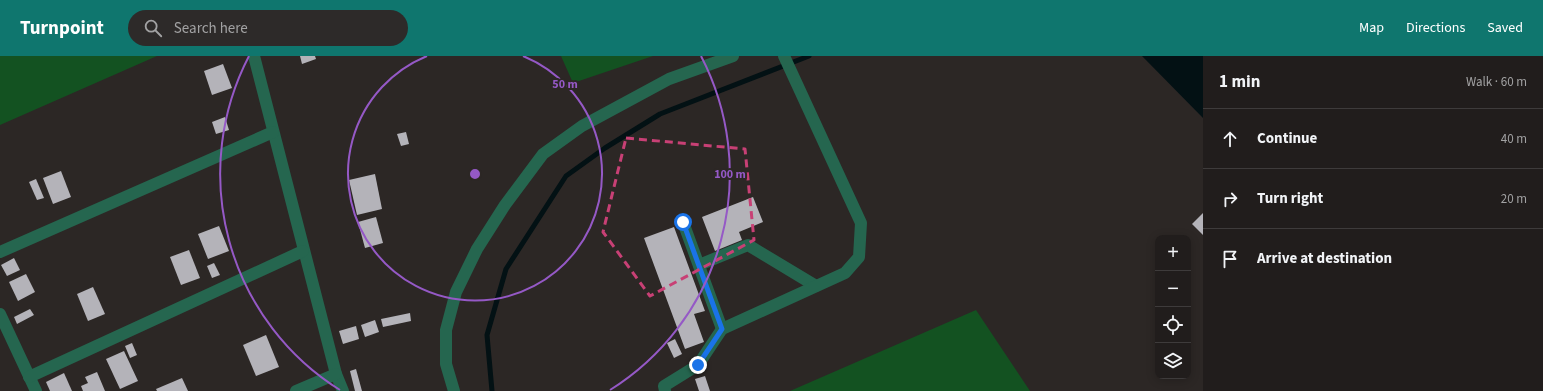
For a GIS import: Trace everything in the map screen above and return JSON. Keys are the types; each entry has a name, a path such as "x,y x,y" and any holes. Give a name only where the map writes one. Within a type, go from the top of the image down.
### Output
{"street":[{"path":"254,56 303,250 336,374 343,391"},
{"path":"454,391 446,364 446,330 456,292 477,249 504,205 543,154 582,126 669,79 733,56"},
{"path":"665,391 664,386 698,365 722,329 845,273 859,257 861,223 784,56"},
{"path":"0,252 273,132"},
{"path":"683,222 722,329"},
{"path":"699,265 748,245 816,286"},
{"path":"29,377 303,250"},
{"path":"0,314 36,391"},
{"path":"296,391 336,374"}],"highlighted area":[{"path":"626,138 745,149 754,240 650,296 603,232"}],"green space":[{"path":"0,56 157,56 0,125"},
{"path":"561,56 653,56 573,83"},
{"path":"976,310 1030,391 790,391"}],"shaded area":[{"path":"1142,56 1203,56 1203,118"}],"building":[{"path":"300,56 315,56 316,59 302,64"},
{"path":"223,64 232,88 212,95 204,71"},
{"path":"225,117 229,130 216,134 212,122"},
{"path":"406,132 409,144 401,146 397,134"},
{"path":"61,171 71,197 53,204 43,178"},
{"path":"375,174 382,209 357,215 349,180"},
{"path":"36,179 44,198 37,200 29,182"},
{"path":"753,197 763,222 739,232 742,240 715,251 702,217"},
{"path":"1203,213 1203,235 1192,224"},
{"path":"376,217 383,243 365,248 358,222"},
{"path":"219,226 229,251 208,259 198,234"},
{"path":"674,227 705,311 694,314 704,342 685,349 644,238"},
{"path":"189,250 200,278 181,285 170,257"},
{"path":"14,258 20,270 7,276 1,265"},
{"path":"214,263 220,275 212,278 207,266"},
{"path":"26,274 35,292 18,301 9,282"},
{"path":"93,287 105,314 88,321 77,294"},
{"path":"30,309 34,315 17,324 14,317"},
{"path":"410,313 411,321 383,327 381,319"},
{"path":"375,320 379,332 365,337 361,325"},
{"path":"356,326 359,339 343,344 339,331"},
{"path":"266,335 279,367 256,376 243,345"},
{"path":"675,339 682,354 674,358 667,343"},
{"path":"132,343 137,355 130,358 125,346"},
{"path":"124,351 138,381 120,389 106,359"},
{"path":"356,369 362,391 355,391 350,371"},
{"path":"97,372 105,391 83,391 81,386 88,383 85,377"},
{"path":"64,373 72,391 50,391 46,382"},
{"path":"705,376 710,391 699,391 695,379"},
{"path":"182,378 188,391 157,391 156,389"}],"waterway":[{"path":"492,391 487,335 506,269 566,176 605,148 660,114 809,56"}],"route":[{"path":"683,222 722,329 698,365"}]}
